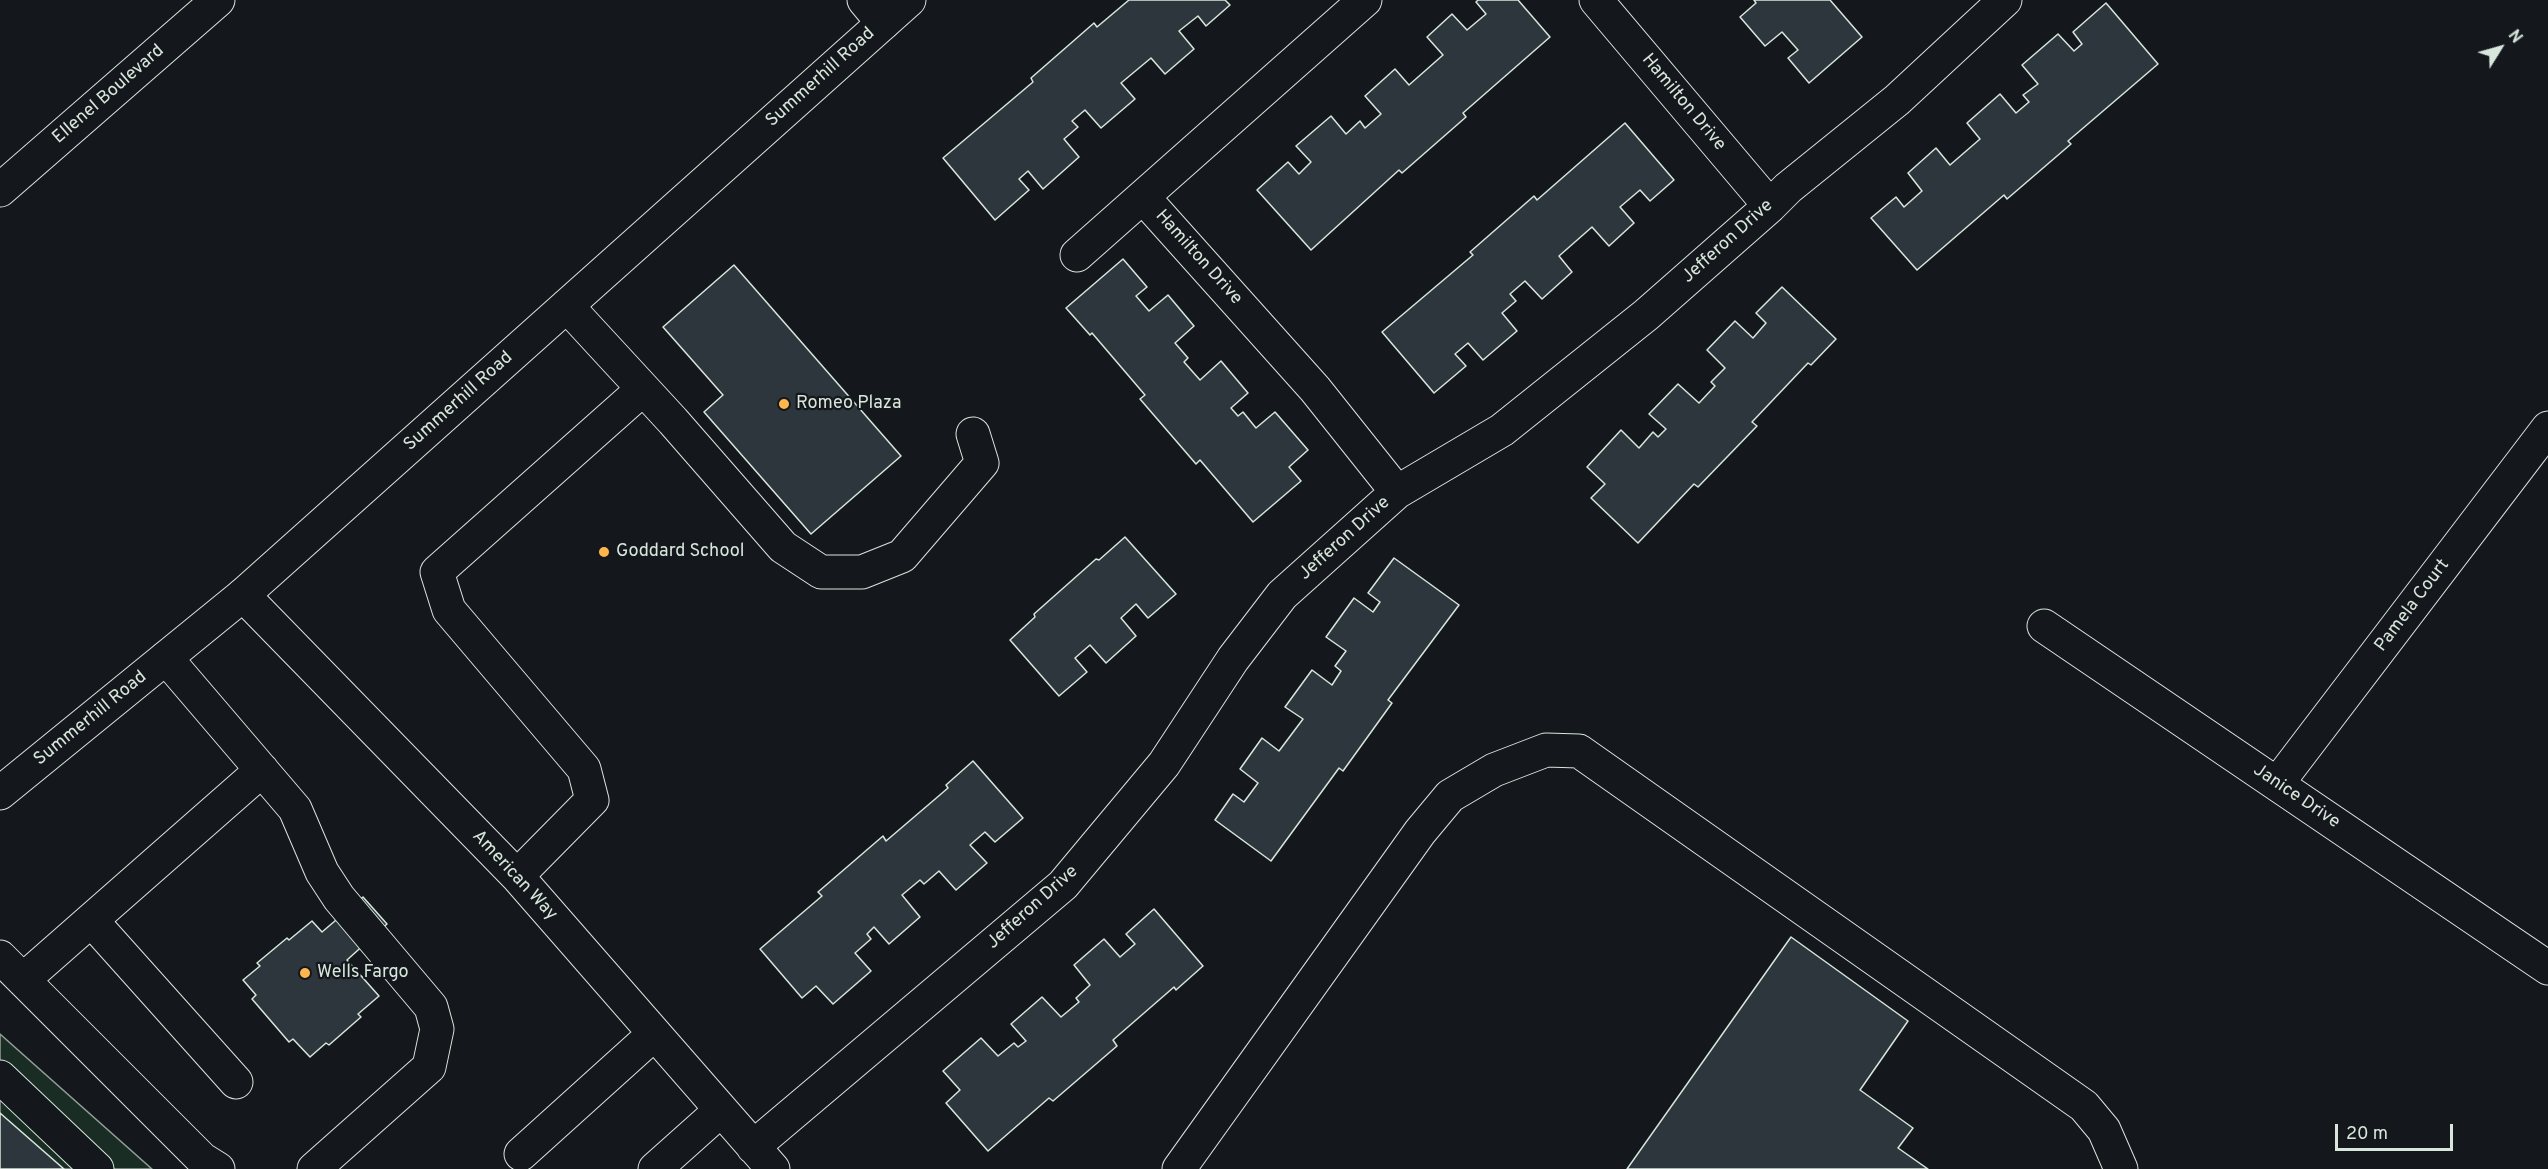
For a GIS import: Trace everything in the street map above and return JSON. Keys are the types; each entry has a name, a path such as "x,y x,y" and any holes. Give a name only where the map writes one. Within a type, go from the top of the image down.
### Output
{"street":[{"name":"Ellenel Boulevard","path":"0,190 218,0"},
{"name":"Summerhill Road","path":"0,793 243,595 567,306 873,11 909,0"},
{"name":"Hamilton Drive","path":"1365,0 1143,197 1315,389 1397,492"},
{"name":"Hamilton Drive","path":"1596,0 1770,206"},
{"name":"Jefferon Drive","path":"763,1158 1063,885 1164,764 1233,660 1282,595 1397,492 1502,430 1646,315 1788,188 1898,100 2005,0"},
{"path":"1077,255 1143,197"},
{"path":"567,306 783,547 821,572 862,572 902,556 982,463 973,434"},
{"path":"517,876 592,800 584,769 449,610 436,572 643,389"},
{"name":"Pamela Court","path":"2277,784 2548,428"},
{"name":"American Way","path":"243,595 517,876 763,1158"},
{"name":"Janice Drive","path":"2044,626 2548,968"},
{"path":"166,658 295,809 322,872 339,898 431,1007 437,1029 429,1067 314,1169"},
{"path":"1179,1169 1420,832 1450,796 1494,770 1546,750 1579,751 2084,1106 2104,1130 2121,1169"},
{"path":"23,980 262,771"},
{"path":"91,920 236,1082"},
{"path":"0,957 202,1160 218,1169"},
{"path":"522,1155 654,1034"},
{"path":"0,1077 44,1116 97,1169"},
{"path":"655,1169 720,1111"}],"green space":[{"path":"0,1034 152,1169 0,1169"}],"building":[{"path":"1129,0 1225,0 1230,5 1206,26 1198,16 1179,31 1194,49 1165,74 1151,58 1121,83 1135,99 1101,128 1085,110 1072,121 1078,127 1064,139 1079,157 1043,189 1028,171 1019,179 1029,190 995,220 943,158 1033,82 1031,78 1094,23 1097,27"},
{"path":"1478,0 1518,0 1550,37 1463,113 1466,117 1402,173 1399,170 1311,250 1257,190 1288,162 1299,174 1311,162 1296,146 1331,116 1346,134 1360,121 1365,128 1381,114 1365,96 1395,69 1409,85 1443,55 1427,37 1452,14 1467,30 1486,14 1476,2"},
{"path":"1754,0 1830,0 1862,37 1809,83 1788,58 1798,50 1782,32 1765,46 1740,17 1756,3"},
{"path":"2106,3 2158,64 2068,141 2071,144 2007,199 2004,195 1917,270 1871,218 1896,197 1904,207 1922,191 1908,173 1936,148 1950,165 1980,139 1967,123 2000,94 2016,113 2029,102 2023,95 2038,84 2022,65 2058,34 2074,51 2082,44 2073,32"},
{"path":"1625,123 1674,180 1650,201 1640,190 1620,207 1634,223 1609,246 1592,227 1559,256 1572,272 1542,299 1525,281 1510,294 1516,301 1502,313 1517,331 1483,360 1468,343 1455,354 1466,366 1434,393 1382,332 1473,255 1470,252 1534,196 1537,200"},
{"path":"1123,259 1147,287 1136,296 1149,311 1168,295 1194,326 1175,343 1188,358 1184,362 1200,380 1221,361 1248,393 1231,408 1238,416 1243,412 1256,428 1275,412 1308,450 1289,467 1301,481 1253,522 1200,460 1196,464 1140,399 1145,395 1092,333 1090,335 1066,308"},
{"name":"Romeo Plaza","path":"734,265 901,456 811,534 704,412 723,395 663,327"},
{"path":"1782,287 1836,339 1811,365 1808,363 1752,422 1757,426 1698,487 1694,484 1638,543 1591,498 1605,484 1587,467 1621,430 1639,448 1653,432 1658,437 1666,429 1649,414 1678,384 1699,403 1715,386 1711,382 1725,368 1707,350 1735,321 1753,338 1766,323 1756,313"},
{"path":"1125,537 1176,594 1148,618 1136,604 1121,618 1136,636 1106,663 1090,645 1075,658 1087,672 1059,696 1010,640 1035,617 1034,614 1096,559 1099,560"},
{"path":"1394,558 1459,605 1388,700 1392,703 1343,771 1339,768 1271,861 1215,820 1233,794 1244,802 1258,783 1240,769 1262,738 1279,751 1303,719 1285,707 1312,670 1332,685 1341,671 1335,666 1346,651 1326,637 1354,598 1373,612 1380,602 1368,593"},
{"path":"973,761 1023,818 995,842 985,832 970,845 987,863 956,890 939,871 924,884 920,880 902,895 920,917 889,944 874,927 867,934 871,939 855,953 871,971 833,1004 816,986 802,998 760,949 822,896 818,892 883,836 886,841 948,788 946,785"},
{"name":"Wells Fargo","path":"363,897 387,924 347,960 379,996 358,1014 361,1017 329,1045 326,1043 310,1057 293,1039 289,1042 252,999 256,995 243,980 260,966 257,963 287,938 289,940 312,921 322,932"},
{"path":"1154,909 1203,966 1176,990 1174,987 1113,1040 1117,1046 1053,1101 1049,1098 988,1151 946,1103 960,1090 943,1071 981,1038 998,1056 1014,1043 1018,1047 1026,1041 1011,1024 1042,997 1061,1017 1079,1002 1076,998 1090,985 1074,965 1104,939 1120,957 1135,944 1126,934"},
{"path":"1791,937 1908,1021 1860,1090 1913,1128 1898,1148 1928,1169 1627,1169"},
{"path":"0,1113 64,1169 0,1169"}],"place":[{"name":"Romeo Plaza","path":"784,404"},
{"name":"Goddard School","path":"604,552"},
{"name":"Wells Fargo","path":"305,973"}]}
